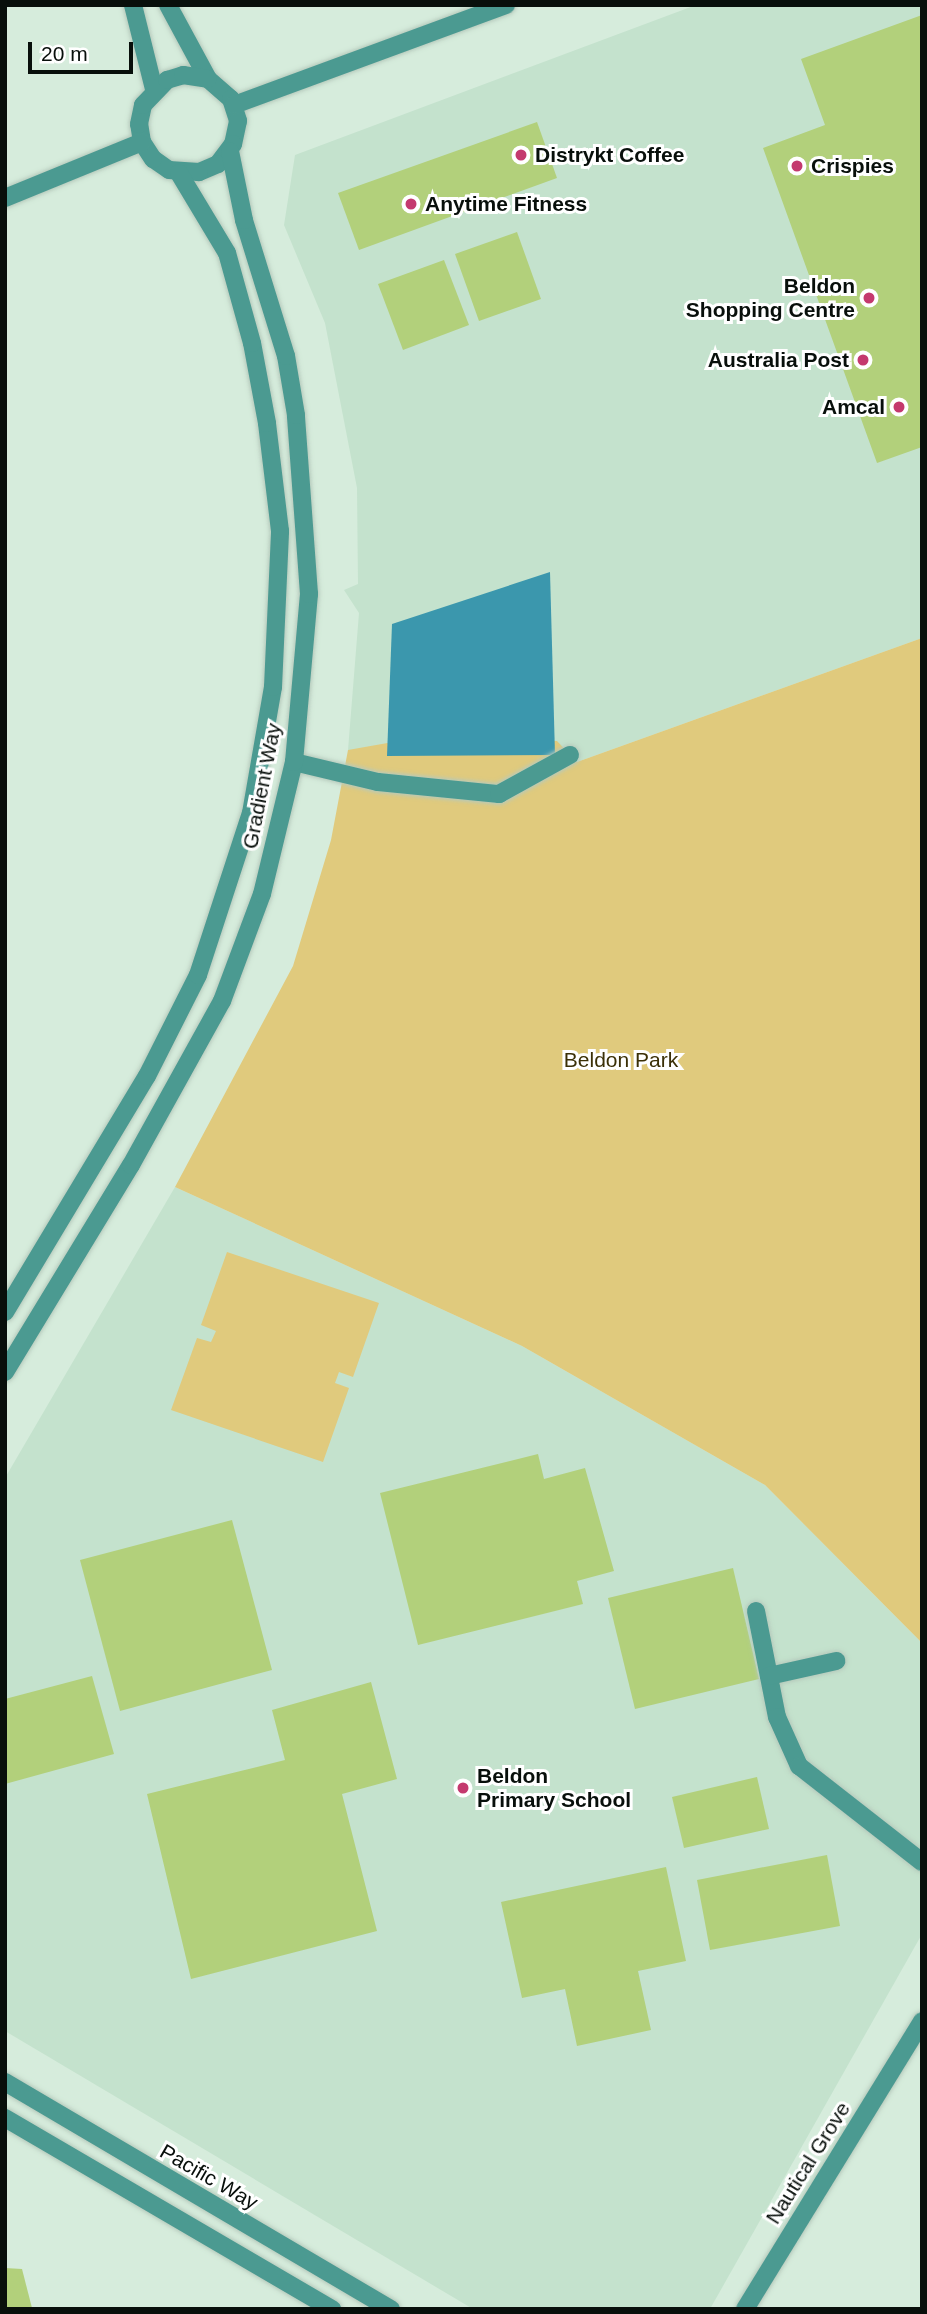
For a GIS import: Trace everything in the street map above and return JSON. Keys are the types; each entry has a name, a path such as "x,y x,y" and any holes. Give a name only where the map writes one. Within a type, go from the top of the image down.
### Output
{"street":[{"path":"134,5 154,89"},
{"path":"168,5 208,79 234,105 237,129 230,151 209,169 179,173 153,159 142,142 140,114 154,89 183,75 208,79"},
{"path":"234,105 506,5"},
{"path":"5,198 142,142"},
{"name":"Gradient Way","path":"5,1373 131,1165 222,1001 262,894 294,762 309,594 298,440 286,356 244,220 230,151"},
{"name":"Gradient Way","path":"5,1312 148,1076 198,975 251,813 273,687 279,531 267,423 252,343 227,253 179,173"},
{"path":"294,762 378,782 499,794 570,755"},
{"path":"756,1611 786,1745 799,1766 922,1862"},
{"path":"769,1676 836,1661"},
{"name":"Nautical Grove","path":"745,2309 916,2045 922,2021"},
{"name":"Pacific Way","path":"5,2082 391,2309"},
{"path":"5,2118 332,2309"}],"shaded area":[{"name":"Beldon Shopping Centre","path":"696,5 922,5 922,638 577,762 348,750 359,613 344,590 358,584 357,488 325,323 284,225 295,155"},
{"name":"Beldon Primary School","path":"175,1187 522,1346 765,1485 922,1643 922,1934 710,2309 473,2309 5,2031 5,1478"}],"green space":[{"name":"Beldon Park","path":"922,638 922,1643 765,1485 522,1346 175,1187 293,966 331,840 348,750 427,736 557,741 577,762"},
{"path":"227,1252 379,1303 353,1377 339,1372 335,1383 349,1388 323,1462 171,1410 197,1338 211,1342 216,1331 201,1325"}],"water":[{"path":"550,572 555,755 387,756 392,624"}],"building":[{"name":"Beldon Shopping Centre","path":"922,15 922,447 877,463 763,148 825,125 801,59"},
{"path":"537,122 557,178 359,250 338,193"},
{"path":"517,232 541,299 479,321 455,254"},
{"path":"444,260 469,325 403,350 378,284"},
{"path":"538,1454 544,1479 585,1468 614,1571 577,1581 583,1604 418,1645 380,1493"},
{"path":"232,1520 272,1670 120,1711 80,1560"},
{"path":"733,1568 759,1679 635,1709 608,1598"},
{"path":"92,1676 114,1754 5,1784 5,1699"},
{"path":"371,1682 397,1779 342,1794 377,1931 191,1979 147,1794 285,1760 272,1710"},
{"path":"757,1777 769,1829 684,1848 672,1797"},
{"path":"827,1855 840,1926 710,1950 697,1880"},
{"path":"666,1867 686,1961 638,1971 651,2030 577,2046 565,1989 522,1998 501,1902"},
{"path":"5,2268 22,2269 32,2308 5,2309"}],"place":[{"name":"Distrykt Coffee","path":"521,155"},
{"name":"Crispies","path":"797,166"},
{"name":"Anytime Fitness","path":"411,204"},
{"name":"Beldon Shopping Centre","path":"869,298"},
{"name":"Australia Post","path":"863,360"},
{"name":"Amcal","path":"899,407"},
{"name":"Beldon Primary School","path":"463,1788"}]}
